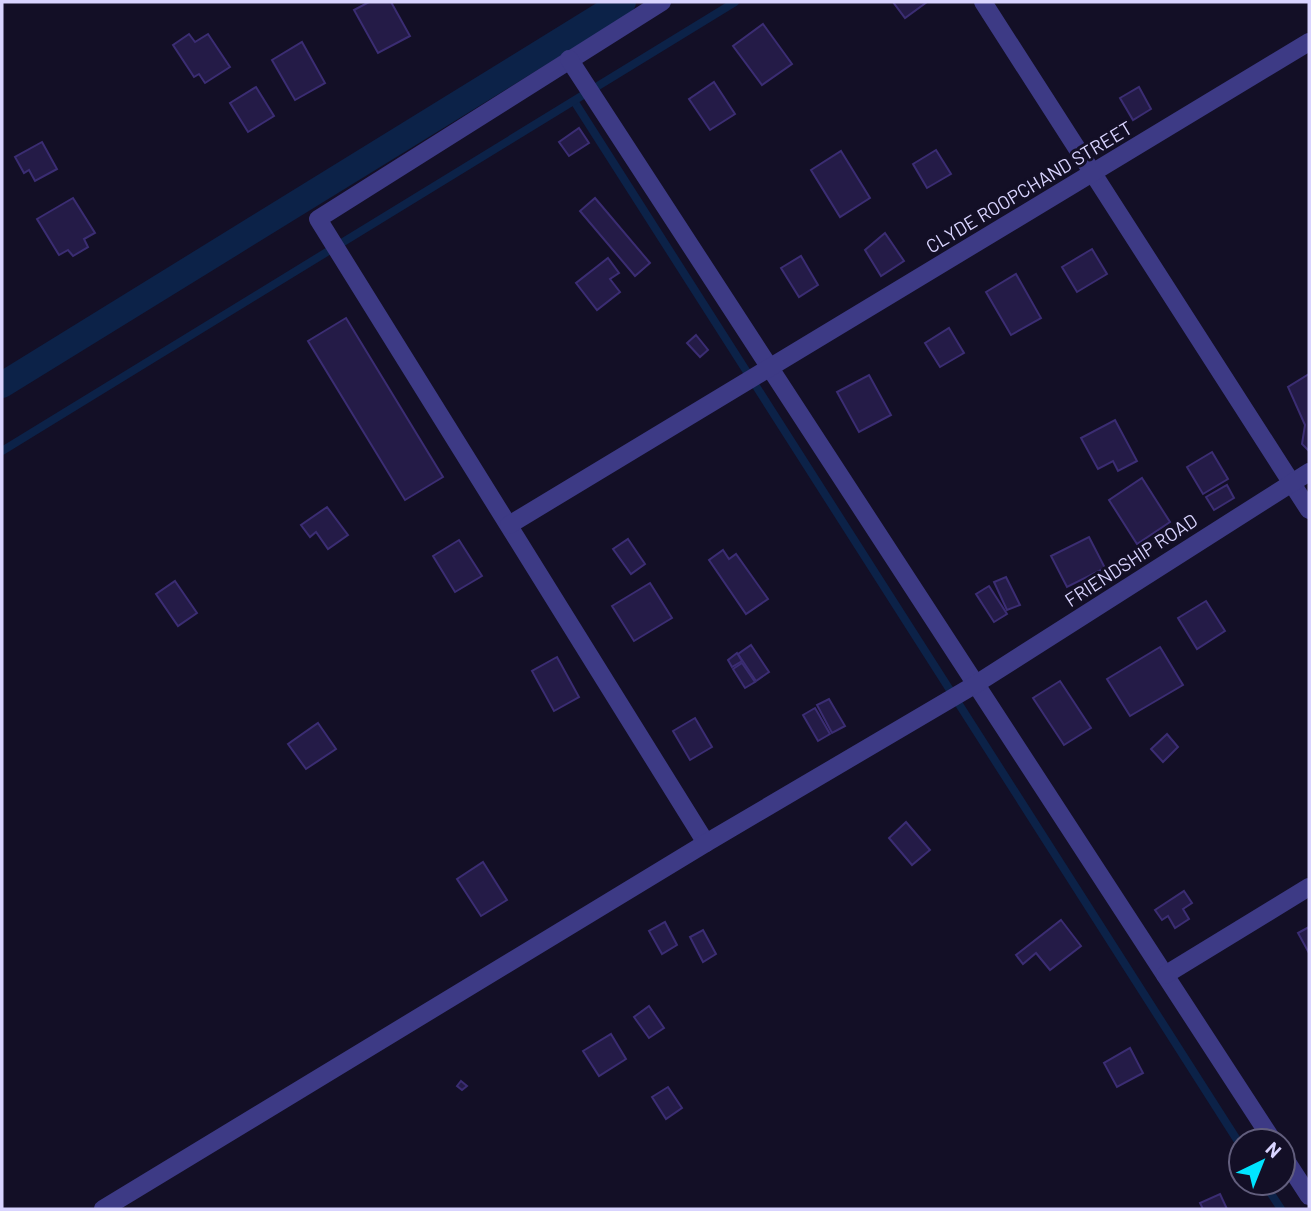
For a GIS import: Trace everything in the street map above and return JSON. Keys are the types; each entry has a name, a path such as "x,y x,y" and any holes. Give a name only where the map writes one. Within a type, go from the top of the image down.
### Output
{"street":[{"path":"662,2 318,219 706,844"},
{"path":"983,2 1309,510"},
{"name":"CLYDE ROOPCHAND STREET","path":"509,525 1309,42"},
{"path":"569,59 1264,1127"},
{"name":"FRIENDSHIP ROAD","path":"103,1209 976,684 1309,472"},
{"path":"1165,975 1309,887"},
{"path":"1297,1178 1309,1196"}],"building":[{"path":"369,2 391,2 410,36 378,53 354,10"},
{"path":"893,2 927,2 905,18"},
{"path":"763,24 792,64 762,85 733,46"},
{"path":"189,34 195,42 208,34 230,67 205,83 199,74 194,77 173,45"},
{"path":"302,42 325,83 295,100 272,60"},
{"path":"714,82 735,114 710,130 689,99"},
{"path":"256,87 274,116 248,132 230,103"},
{"path":"1139,87 1151,109 1133,120 1120,98"},
{"path":"579,128 589,143 569,156 559,142"},
{"path":"42,142 57,169 35,181 29,170 24,173 15,157"},
{"path":"936,150 951,174 927,188 913,164"},
{"path":"841,151 870,198 840,217 811,170"},
{"path":"73,198 95,233 84,239 88,247 73,256 68,250 59,255 37,219"},
{"path":"595,198 650,263 635,276 580,211"},
{"path":"885,233 904,261 881,276 865,250"},
{"path":"1092,249 1107,274 1077,292 1062,267"},
{"path":"801,256 818,285 799,297 781,268"},
{"path":"608,258 619,273 610,279 620,292 597,310 576,283"},
{"path":"1016,274 1041,318 1011,335 986,292"},
{"path":"346,318 443,477 405,500 308,341"},
{"path":"949,328 964,353 940,367 925,343"},
{"path":"696,335 708,350 700,357 687,343"},
{"path":"1309,374 1309,451 1302,444 1305,425 1288,387"},
{"path":"869,375 891,415 859,432 837,392"},
{"path":"1115,420 1137,461 1118,471 1113,461 1098,469 1081,438"},
{"path":"1212,452 1228,479 1203,494 1187,467"},
{"path":"1142,478 1170,522 1137,544 1109,500"},
{"path":"1227,485 1234,498 1214,510 1206,497"},
{"path":"327,507 348,535 328,549 316,532 310,537 301,525"},
{"path":"1089,537 1105,568 1067,587 1051,556"},
{"path":"628,539 645,564 631,574 613,549"},
{"path":"459,540 482,576 455,592 433,556"},
{"path":"723,550 729,559 736,554 768,599 746,614 709,560"},
{"path":"1006,577 1020,605 1007,610 994,582"},
{"path":"175,581 197,613 178,626 156,594"},
{"path":"650,583 672,618 634,641 612,606"},
{"path":"989,586 1007,614 994,622 976,594"},
{"path":"1206,601 1225,631 1197,649 1178,618"},
{"path":"751,645 769,672 756,681 738,654"},
{"path":"1160,647 1183,685 1130,716 1107,679"},
{"path":"737,653 742,661 732,667 728,660"},
{"path":"557,657 579,697 554,711 532,671"},
{"path":"742,663 755,682 745,688 733,669"},
{"path":"1060,681 1091,728 1064,745 1033,698"},
{"path":"829,699 845,726 832,733 817,705"},
{"path":"815,708 830,734 818,741 803,715"},
{"path":"695,718 712,747 690,760 673,731"},
{"path":"318,723 336,749 306,769 288,744"},
{"path":"1167,734 1178,747 1163,762 1151,749"},
{"path":"906,822 930,850 912,865 889,838"},
{"path":"483,862 507,900 481,916 457,879"},
{"path":"1184,891 1192,903 1183,909 1189,919 1175,928 1168,916 1162,920 1155,910"},
{"path":"1061,920 1081,946 1050,970 1036,953 1023,964 1016,955"},
{"path":"665,922 677,945 662,954 649,931"},
{"path":"1309,927 1309,953 1298,933"},
{"path":"703,930 716,954 703,962 690,937"},
{"path":"649,1006 664,1028 649,1038 634,1017"},
{"path":"611,1034 626,1059 599,1076 583,1051"},
{"path":"1130,1048 1143,1073 1117,1087 1104,1063"},
{"path":"461,1081 467,1086 462,1090 457,1086"},
{"path":"668,1087 682,1108 666,1119 652,1097"},
{"path":"1220,1194 1227,1209 1203,1209 1200,1203"}],"waterway":[{"path":"2,385 623,2"},
{"path":"2,451 735,2"},
{"path":"574,101 1229,1127"},
{"path":"1273,1197 1281,1209"}]}
